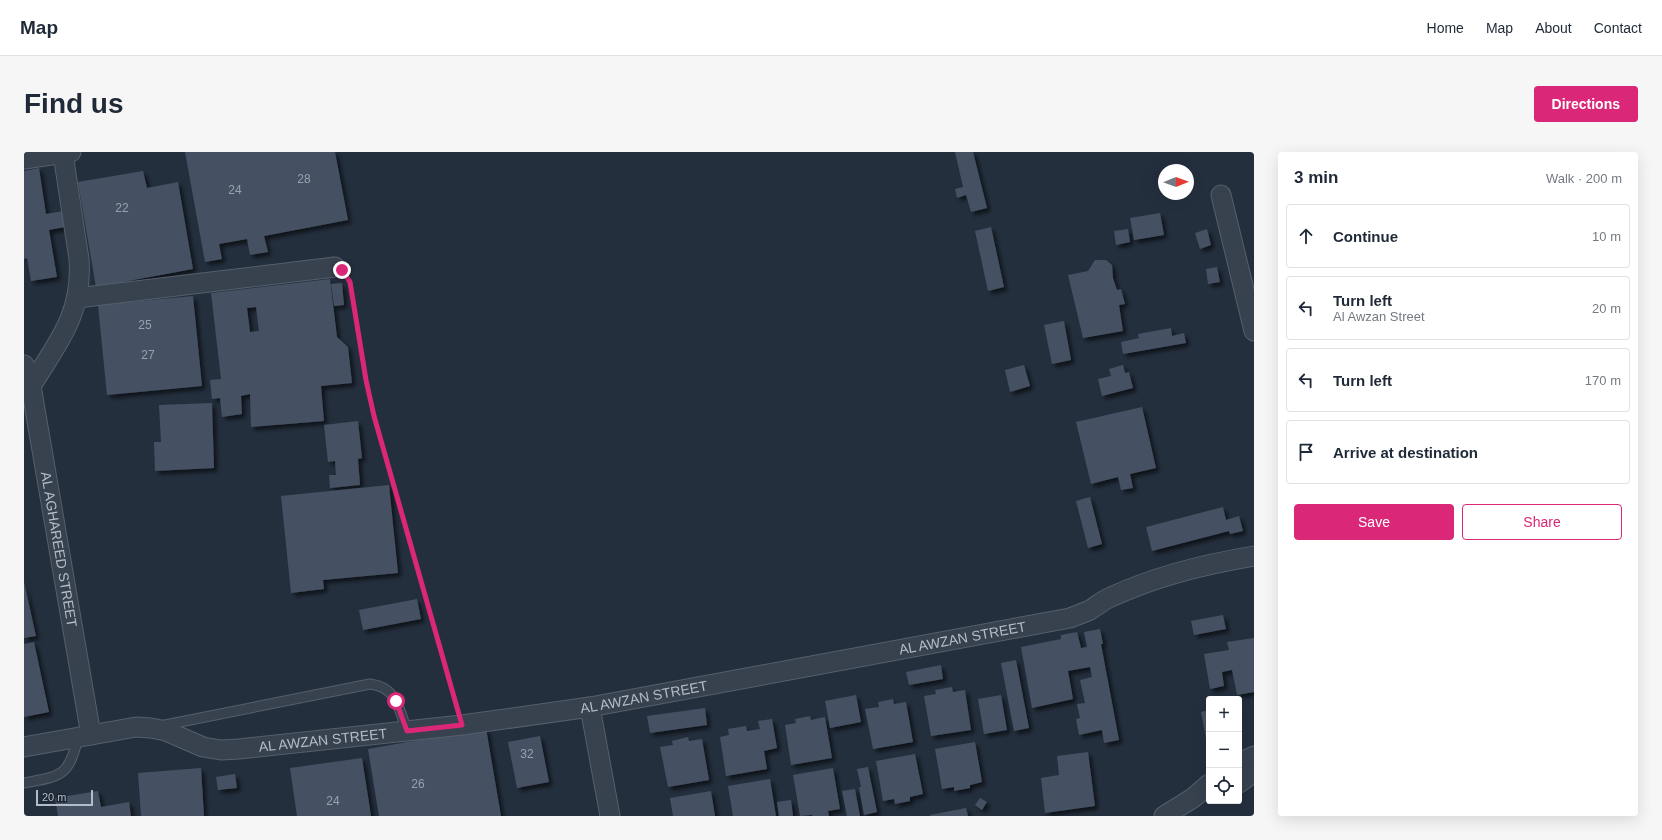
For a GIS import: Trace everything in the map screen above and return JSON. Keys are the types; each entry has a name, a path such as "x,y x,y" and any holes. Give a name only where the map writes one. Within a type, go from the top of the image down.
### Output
{"street":[{"path":"24,159 67,153 80,275 77,298 71,319 31,386"},
{"path":"1221,195 1254,331"},
{"path":"77,298 335,267"},
{"name":"AL AGHAREED STREET","path":"24,365 27,370 31,386 84,736"},
{"name":"AL AWZAN STREET","path":"24,748 136,727 166,731 203,747 221,750 462,725 590,707 1070,618 1091,609 1109,597 1145,583 1197,567 1254,556"},
{"path":"590,707 610,816"},
{"path":"1242,762 1254,756"},
{"path":"1242,781 1254,772"},
{"path":"1164,816 1201,797"}],"lane":[{"path":"151,728 370,684 384,687 393,696 407,731"},
{"path":"24,783 49,779 62,773 72,761 84,736"}],"path":[{"path":"335,267 342,270 350,282 366,380 374,416 462,725"}],"building":[{"path":"185,152 335,152 348,220 264,236 268,252 250,255 247,239 219,244 222,259 205,262"},
{"path":"955,152 973,152 987,208 971,212 966,195 957,198 955,189 963,187"},
{"path":"39,168 46,214 63,211 65,227 49,230 57,277 31,281 27,258 24,259 24,171"},
{"path":"143,171 147,188 178,182 193,269 96,287 78,182"},
{"path":"1160,213 1164,235 1134,240 1130,218"},
{"path":"991,227 1004,287 988,291 975,231"},
{"path":"1128,229 1130,242 1116,245 1114,231"},
{"path":"1207,229 1211,245 1200,249 1195,233"},
{"path":"1095,260 1106,260 1112,265 1113,278 1117,290 1121,289 1125,304 1119,305 1123,331 1083,338 1068,275 1088,271"},
{"path":"1217,267 1220,282 1208,284 1206,269"},
{"path":"330,279 337,337 348,347 352,383 321,386 324,421 251,427 250,394 241,396 242,414 222,417 220,398 212,399 210,380 221,379 211,293","holes":["256,307 259,331 250,332 247,308"]},
{"path":"342,283 344,305 334,306 331,284"},
{"path":"193,296 202,386 107,395 98,305"},
{"path":"1064,321 1071,360 1052,364 1044,325"},
{"path":"1171,328 1172,336 1184,333 1186,343 1123,354 1121,342 1139,338 1138,334"},
{"path":"1024,365 1030,386 1010,392 1005,370"},
{"path":"1123,365 1125,373 1129,372 1133,388 1102,396 1098,379 1111,376 1109,369"},
{"path":"212,403 214,468 155,471 154,442 161,442 159,405"},
{"path":"1142,407 1156,468 1130,474 1133,488 1121,490 1118,477 1091,484 1076,422"},
{"path":"358,421 362,458 358,459 360,485 330,488 329,475 336,475 335,461 328,462 324,425"},
{"path":"389,485 398,573 323,580 324,589 291,593 281,496"},
{"path":"1090,497 1102,544 1088,548 1076,501"},
{"path":"1223,507 1226,520 1239,516 1243,531 1230,534 1229,531 1152,551 1146,527"},
{"path":"24,582 36,636 24,638"},
{"path":"417,599 421,619 363,630 359,610"},
{"path":"1223,615 1226,629 1194,635 1191,621"},
{"path":"1100,629 1103,644 1101,644 1119,740 1104,743 1102,730 1079,735 1076,719 1080,718 1077,704 1085,703 1080,680 1092,677 1090,667 1068,671 1073,699 1032,708 1021,647 1061,639 1061,635 1077,632 1081,648 1087,647 1084,632"},
{"path":"1254,638 1254,692 1237,695 1232,670 1222,672 1224,686 1210,689 1204,654 1229,650 1227,642"},
{"path":"34,642 49,712 24,717 24,644"},
{"path":"1016,660 1029,728 1014,731 1001,663"},
{"path":"941,665 943,679 909,685 906,672"},
{"path":"952,687 953,692 965,690 971,730 931,736 924,696 936,694 935,690"},
{"path":"856,695 861,722 830,728 825,701"},
{"path":"1001,695 1007,730 984,734 978,699"},
{"path":"893,699 894,704 906,702 913,742 873,749 865,709 879,707 878,702"},
{"path":"705,708 707,725 650,733 647,716"},
{"path":"1206,711 1206,739 1201,712"},
{"path":"810,716 811,720 825,717 832,758 791,765 785,725 796,723 795,719"},
{"path":"772,719 777,748 764,751 767,769 726,776 720,737 729,735 728,729 746,726 747,731 760,729 758,721"},
{"path":"486,728 501,816 379,816 368,749"},
{"path":"540,736 549,782 517,788 508,742"},
{"path":"688,737 689,741 702,739 709,780 668,787 660,747 673,745 672,741"},
{"path":"975,742 982,782 970,785 970,788 954,791 954,787 942,789 935,749"},
{"path":"1088,752 1095,806 1045,813 1041,778 1059,775 1057,756"},
{"path":"915,754 923,794 910,797 910,801 895,804 894,799 883,801 876,761"},
{"path":"362,758 371,816 297,816 290,768"},
{"path":"868,767 877,812 864,815 859,787 861,787 857,769"},
{"path":"201,768 204,816 141,816 138,773"},
{"path":"833,768 840,809 828,811 829,816 800,816 793,775"},
{"path":"235,774 237,788 218,790 216,777"},
{"path":"770,779 776,816 733,816 728,786"},
{"path":"855,789 860,816 847,816 842,791"},
{"path":"98,791 101,807 129,802 131,816 58,816 55,798"},
{"path":"711,791 715,816 673,816 670,798"},
{"path":"980,798 987,802 982,810 975,805"},
{"path":"791,800 793,816 779,816 777,802"},
{"path":"966,808 968,816 930,816 930,815"}],"route":[{"path":"342,270 350,282 366,380 374,416 462,725 407,731 396,701"}]}
